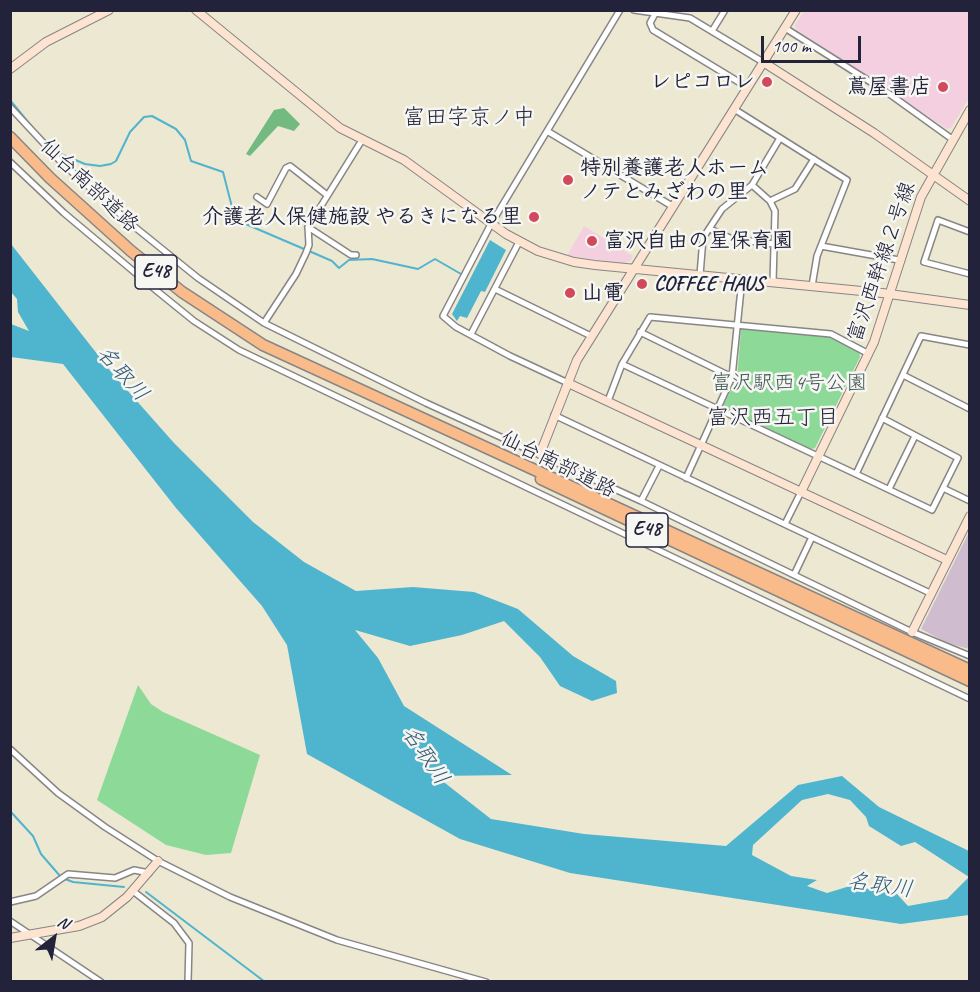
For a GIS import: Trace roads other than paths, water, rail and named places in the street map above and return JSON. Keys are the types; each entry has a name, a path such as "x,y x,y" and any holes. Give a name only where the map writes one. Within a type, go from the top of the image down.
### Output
{"highway":[{"name":"仙台南部道路","path":"10,137 80,206 182,292 263,345 790,599 969,681"},
{"name":"仙台南部道路","path":"325,375 556,478 969,670"}],"street":[{"path":"10,69 46,42 109,10"},
{"path":"196,10 340,128 404,160 519,242 574,262 890,294 969,305"},
{"path":"620,10 491,224 443,316 456,327 568,382 947,561"},
{"path":"634,10 690,18 847,115 969,201"},
{"path":"712,31 725,10"},
{"path":"540,454 577,360 796,10"},
{"path":"656,12 650,23 652,30 747,87"},
{"path":"785,28 888,93 952,140"},
{"path":"10,107 63,164 136,228 198,278 264,323 426,403 641,501 912,632 969,656"},
{"path":"734,109 847,180 820,246 812,286"},
{"name":"富沢西幹線２号線","path":"801,492 869,354 890,294 911,220 932,174 969,110"},
{"path":"547,131 672,206"},
{"path":"700,275 703,238 722,209 752,185 780,138"},
{"path":"264,323 296,274 309,245 308,228 362,140"},
{"path":"770,201 795,189 814,159"},
{"path":"10,162 64,213 157,291 194,321 239,350 969,699"},
{"path":"257,197 267,204 286,168 290,166 327,195"},
{"path":"752,185 770,201 775,212 773,282"},
{"path":"969,232 938,220 924,262 969,274"},
{"path":"308,228 343,246 351,255 356,255"},
{"path":"710,228 732,239 774,244"},
{"path":"471,334 519,242"},
{"path":"820,246 899,260"},
{"path":"686,478 732,376 742,279"},
{"path":"495,289 591,336"},
{"path":"608,401 622,364 650,317 831,334 869,354"},
{"path":"640,332 732,376"},
{"path":"855,474 921,336 969,345"},
{"path":"622,364 932,510 958,458 882,418"},
{"path":"903,375 969,409"},
{"path":"554,416 930,593"},
{"path":"888,489 915,436"},
{"path":"641,501 659,466"},
{"path":"943,488 969,501"},
{"path":"785,524 801,492"},
{"path":"912,632 969,516"},
{"path":"794,575 812,537"},
{"path":"10,749 58,793 158,861 230,897 337,940 486,981"},
{"path":"10,938 79,926 102,917 133,891 158,861"},
{"path":"10,894 14,901 36,896 68,874 115,878 134,870 149,873"},
{"path":"133,891 174,923 189,943 188,981"},
{"path":"10,921 101,981"}],"water":[{"path":"490,240 506,250 485,292 481,291 467,318 460,316 457,321 452,314"},
{"name":"名取川","path":"11,244 112,373 174,443 253,522 304,562 356,591 413,587 474,592 518,609 573,656 616,681 617,693 592,701 560,686 540,657 504,621 462,635 410,646 355,630 378,658 404,706 512,775 436,776 491,819 584,834 726,846 798,785 842,776 879,807 969,851 969,877 969,915 901,924 570,873 460,839 307,754 287,645 262,606 176,508 63,364 11,357 11,324 29,331 18,312 17,299 11,292","holes":["828,794 850,800 866,817 869,826 901,846 915,842 969,877 947,899 908,906 896,893 850,886 827,893 807,886 817,880 791,876 752,855 753,845 802,800"]}],"waterway":[{"path":"10,100 37,133"},
{"path":"56,152 85,164 100,166 111,164 116,161 130,132 144,117 152,116 176,129 185,140 191,161 223,172 232,207 241,222 304,249"},
{"path":"309,251 332,261 339,268 349,260 372,259 418,269 435,259 461,274"},
{"path":"10,811 33,836 41,854 60,876"},
{"path":"65,879 73,882 124,887"},
{"path":"146,892 265,982"}],"place":[{"name":"レピコロレ","path":"767,82"},
{"name":"蔦屋書店","path":"943,87"},
{"name":"特別養護老人ホーム ノテとみざわの里","path":"568,180"},
{"name":"介護老人保健施設 やるきになる里","path":"534,217"},
{"name":"富沢自由の星保育園","path":"592,241"},
{"name":"COFFEE HAUS","path":"642,284"},
{"name":"山電","path":"570,293"}],"district":[{"name":"富田字京ノ中","path":"469,118"},
{"name":"富沢西五丁目","path":"773,418"}],"park label":[{"name":"富沢駅西4号公園","path":"789,383"}]}
